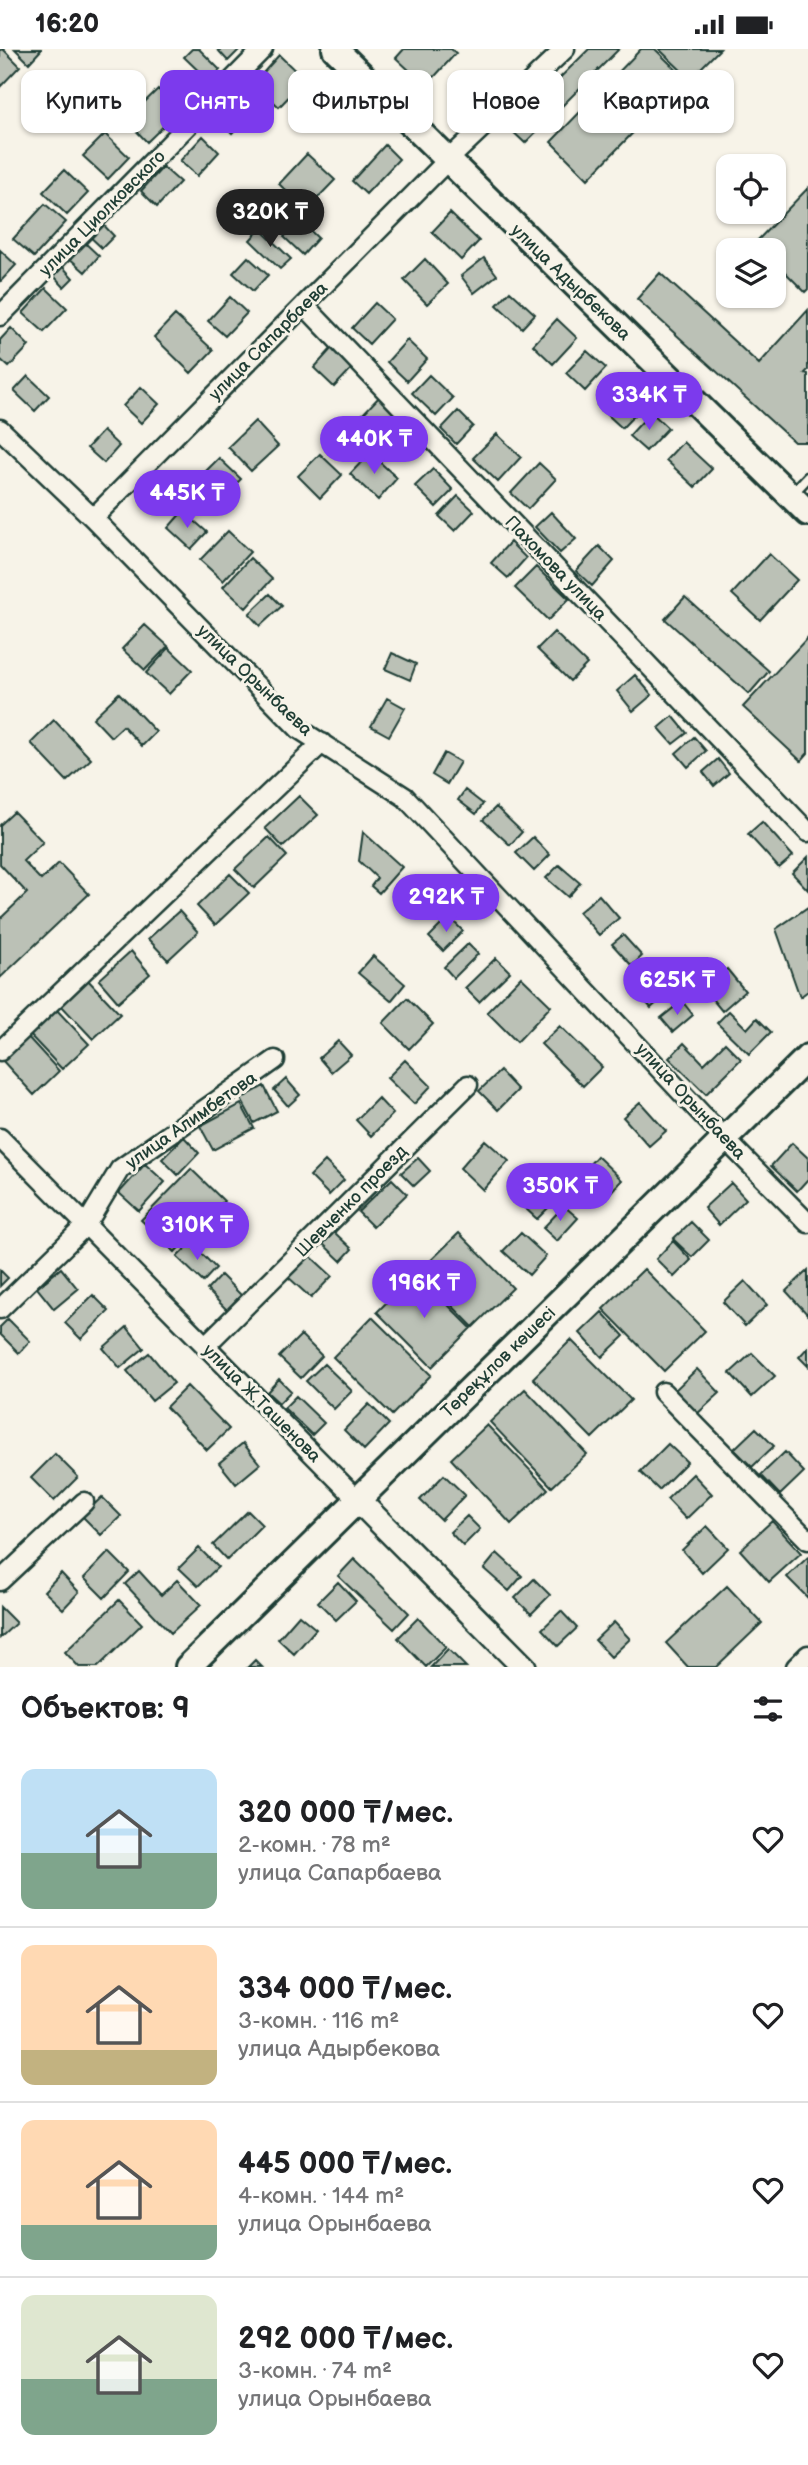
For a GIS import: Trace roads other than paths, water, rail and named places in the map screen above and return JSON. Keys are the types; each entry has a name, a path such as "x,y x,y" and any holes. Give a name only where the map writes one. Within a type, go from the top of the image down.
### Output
{"main road":[{"name":"улица Адырбекова","path":"335,49 799,504"},
{"name":"Төреқұлов көшесі","path":"188,1667 808,1057"}],"street":[{"name":"улица Циолковского","path":"0,316 263,49"},
{"name":"улица Сапарбаева","path":"93,518 447,161 565,49"},
{"name":"Пахомова улица","path":"304,305 808,832"},
{"name":"улица Орынбаева","path":"0,429 93,518 299,729 405,797 808,1223"},
{"path":"0,1051 322,743"},
{"name":"улица Алимбетова","path":"0,1309 86,1225 120,1169 275,1060"},
{"name":"Шевченко проезд","path":"205,1346 468,1086"},
{"name":"улица Ж.Ташенова","path":"0,1138 517,1665"},
{"path":"663,1392 808,1540"},
{"path":"0,1581 84,1501"},
{"path":"796,1667 808,1655"}],"lane":[{"path":"799,504 808,477"}]}
